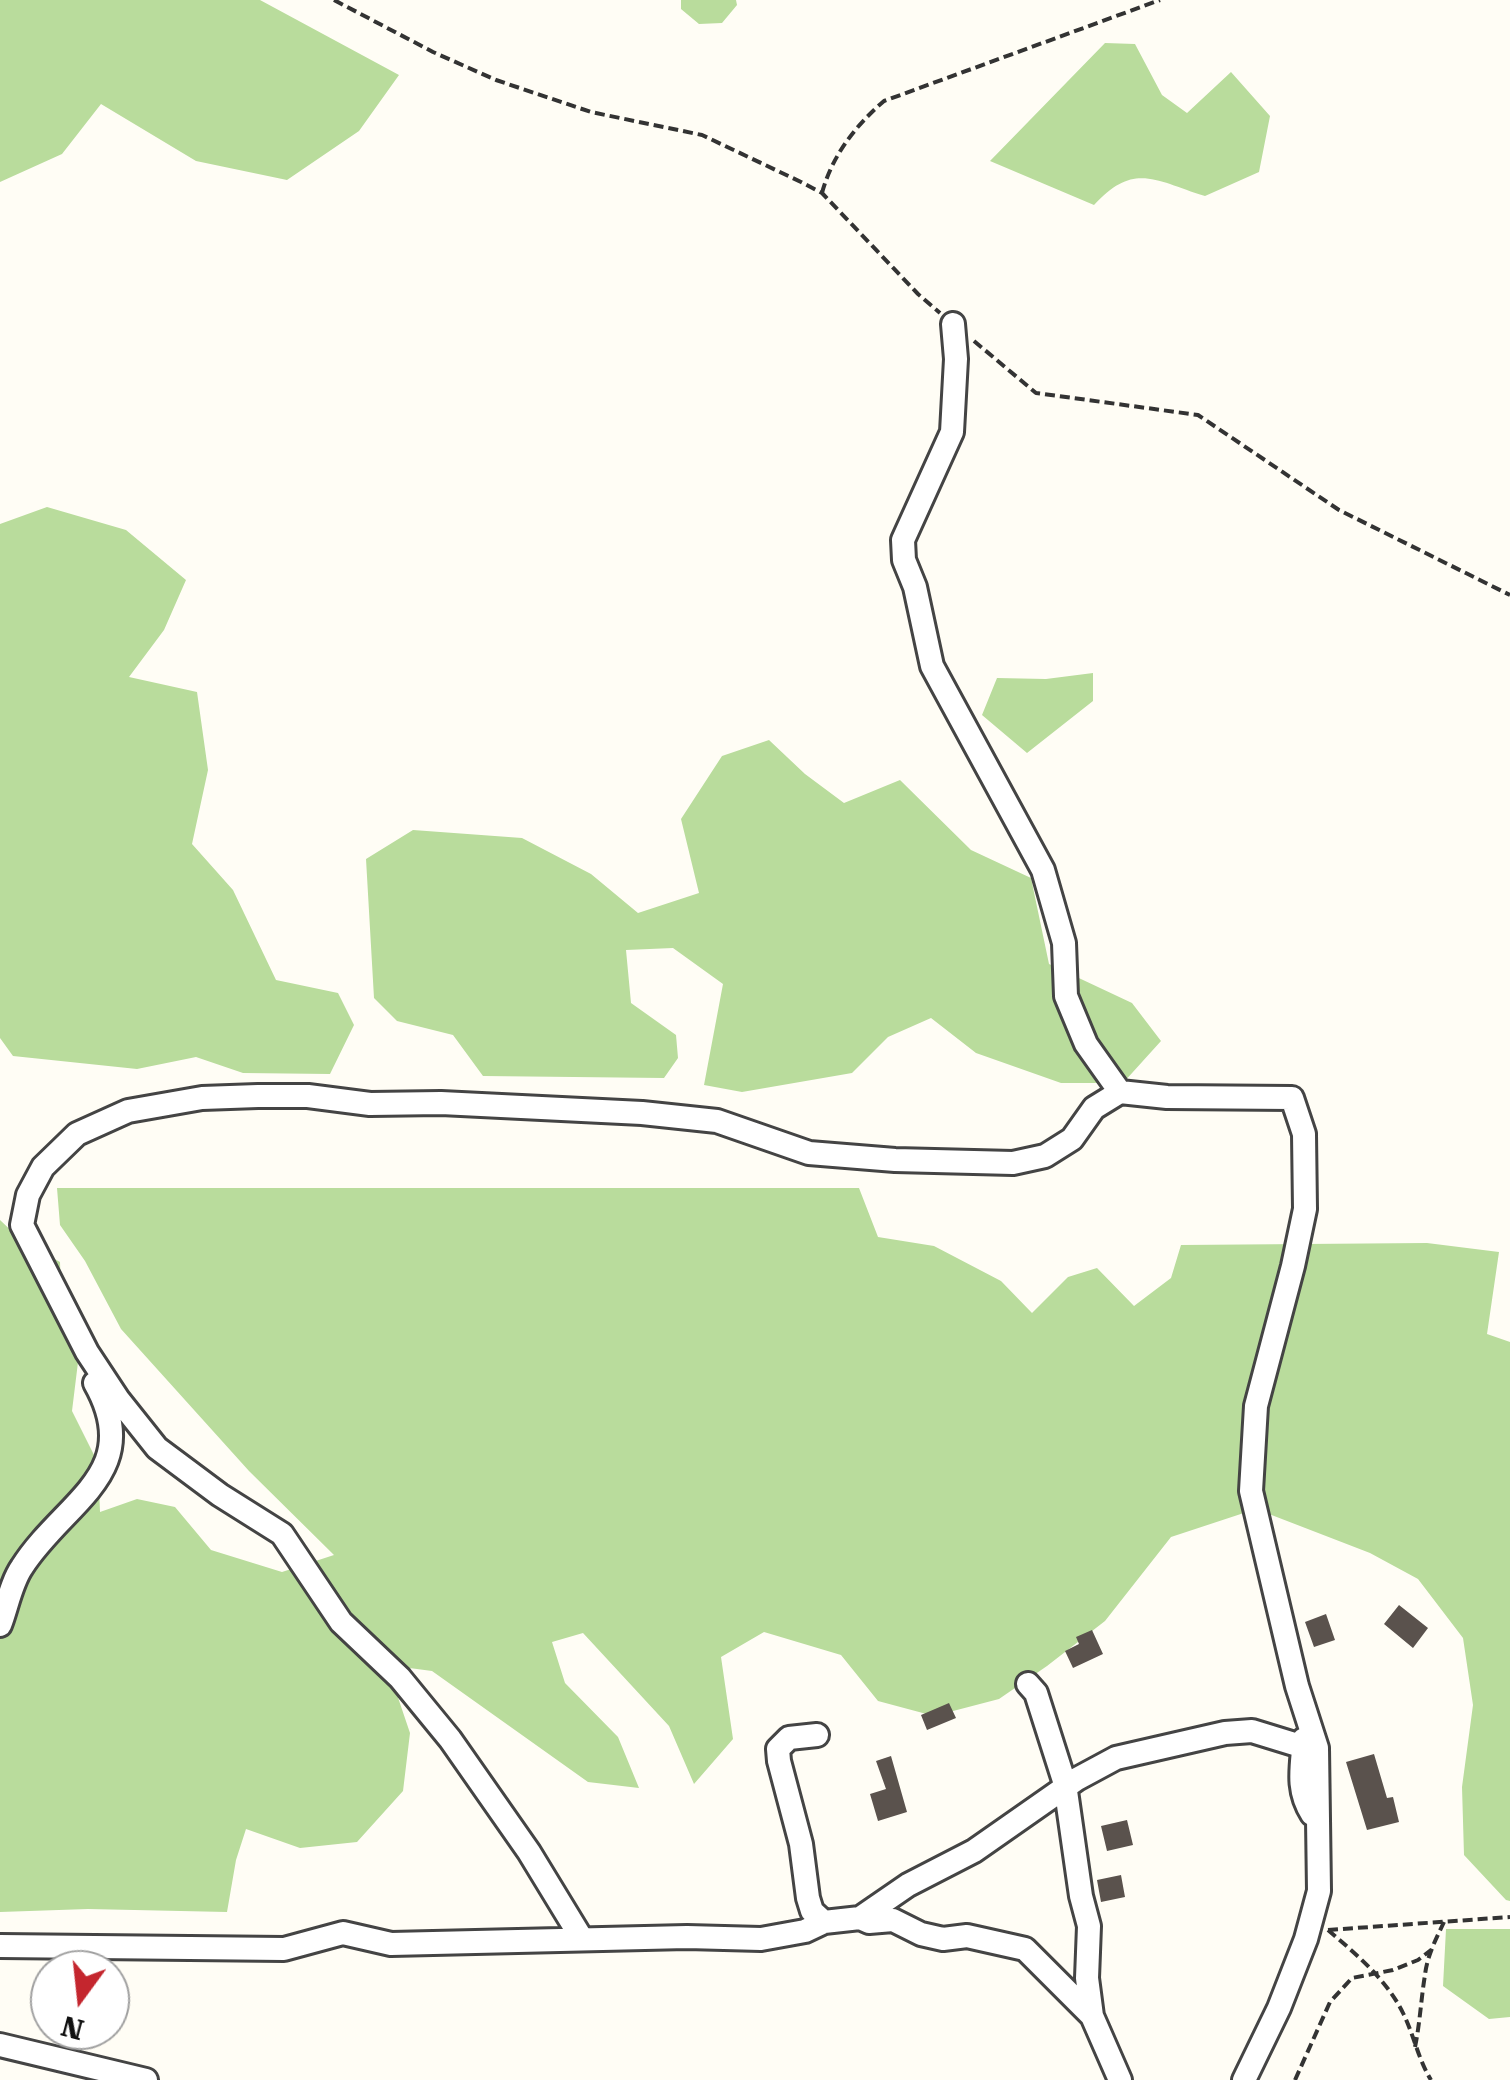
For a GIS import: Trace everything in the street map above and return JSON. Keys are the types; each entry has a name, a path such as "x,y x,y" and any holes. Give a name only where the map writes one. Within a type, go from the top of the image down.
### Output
{"lane":[{"path":"953,324 956,360 952,432 903,540 904,560 915,587 932,666 1043,870 1064,943 1066,996 1086,1044 1120,1092"},
{"path":"582,1939 529,1852 450,1740 400,1678 340,1622 282,1534 220,1495 158,1448 118,1398 79,1337 22,1225 28,1195 43,1167 77,1134 128,1111 202,1098 308,1096 370,1104 571,1108 717,1120 809,1153 1013,1163 1045,1156 1072,1139 1094,1108 1120,1092 1167,1097 1292,1098 1304,1134 1305,1208 1294,1266 1256,1406 1251,1491 1317,1748 1318,1930 1244,2080"},
{"path":"0,1625 21,1568 107,1465 112,1431 79,1337"},
{"path":"1028,1684 1036,1693 1066,1789 1089,1926 1087,1978 1100,2080"},
{"path":"1306,1716 1299,1780 1304,1802 1316,1821"},
{"path":"0,1946 284,1950 344,1933 390,1944 761,1939 804,1932 824,1922 860,1918 908,1885 974,1852 1116,1758 1225,1733 1252,1731 1304,1746"},
{"path":"817,1734 789,1738 778,1749 801,1844 808,1898 812,1911 824,1922"},
{"path":"860,1918 868,1922 893,1920 921,1934 943,1939 967,1936 1025,1949 1094,2020 1120,2080"},
{"path":"0,2045 146,2080"}],"path":[{"path":"334,0 496,80 592,112 702,136 822,193 918,294 1036,393 1198,415 1339,510 1510,596"},
{"path":"822,193 829,166 865,118 884,101 1160,0"},
{"path":"1318,1930 1510,1917"},
{"path":"1415,2047 1431,1950 1444,1921"},
{"path":"1318,1930 1374,1974 1403,2012 1431,2080"},
{"path":"1295,2080 1330,2002 1352,1978 1418,1960 1431,1950"}],"green space":[{"path":"0,0 260,0 399,75 359,131 287,180 196,161 101,104 62,154 0,182"},
{"path":"681,0 736,0 737,5 722,23 699,24 681,9"},
{"path":"1105,43 1135,44 1162,95 1187,113 1231,72 1270,116 1259,172 1205,196 1159,181 1134,179 1108,191 1094,205 990,161"},
{"path":"47,507 126,530 186,580 164,630 129,677 197,692 208,770 192,844 233,890 276,980 338,993 354,1025 330,1074 243,1073 196,1057 137,1069 13,1056 0,1038 0,524"},
{"path":"1093,673 1093,701 1027,753 982,715 997,678 1046,679"},
{"path":"769,740 844,803 900,780 971,850 1031,878 1049,964 1132,1003 1161,1041 1123,1083 1061,1083 976,1053 931,1018 888,1037 852,1073 742,1092 704,1085 723,984 673,948 626,950 631,1003 676,1035 678,1058 664,1078 483,1076 453,1035 397,1021 374,998 366,859 413,830 522,838 591,874 638,913 699,893 681,819 722,756"},
{"path":"57,1188 859,1188 878,1237 934,1246 1001,1281 1032,1313 1068,1277 1097,1268 1134,1306 1171,1278 1181,1245 1427,1243 1499,1252 1487,1334 1510,1342 1510,1901 1464,1855 1462,1787 1473,1705 1463,1638 1418,1579 1370,1553 1256,1509 1171,1537 1105,1621 1047,1666 999,1699 934,1716 878,1701 841,1655 764,1632 721,1657 733,1739 694,1784 669,1726 583,1633 552,1642 565,1683 618,1737 639,1788 588,1782 432,1671 387,1665 410,1733 403,1791 357,1842 300,1848 246,1829 227,1912 0,1912 0,1220 22,1241 60,1262 61,1293 79,1354 72,1411 98,1463 100,1512 137,1499 175,1507 211,1550 282,1572 334,1555 249,1471 121,1329 85,1261 60,1225"},
{"path":"1446,1929 1510,1929 1510,2017 1489,2019 1443,1986"}],"building":[{"path":"1399,1605 1428,1628 1413,1648 1384,1624"},
{"path":"1326,1614 1335,1640 1314,1647 1305,1622"},
{"path":"1092,1630 1103,1654 1073,1668 1065,1651 1079,1644 1076,1637"},
{"path":"949,1703 956,1718 927,1730 921,1715"},
{"path":"1374,1754 1399,1822 1367,1830 1346,1762"},
{"path":"891,1756 907,1812 878,1821 870,1794 886,1789 876,1761"},
{"path":"1127,1820 1133,1845 1107,1851 1101,1826"},
{"path":"1121,1875 1125,1897 1101,1902 1097,1880"}]}
